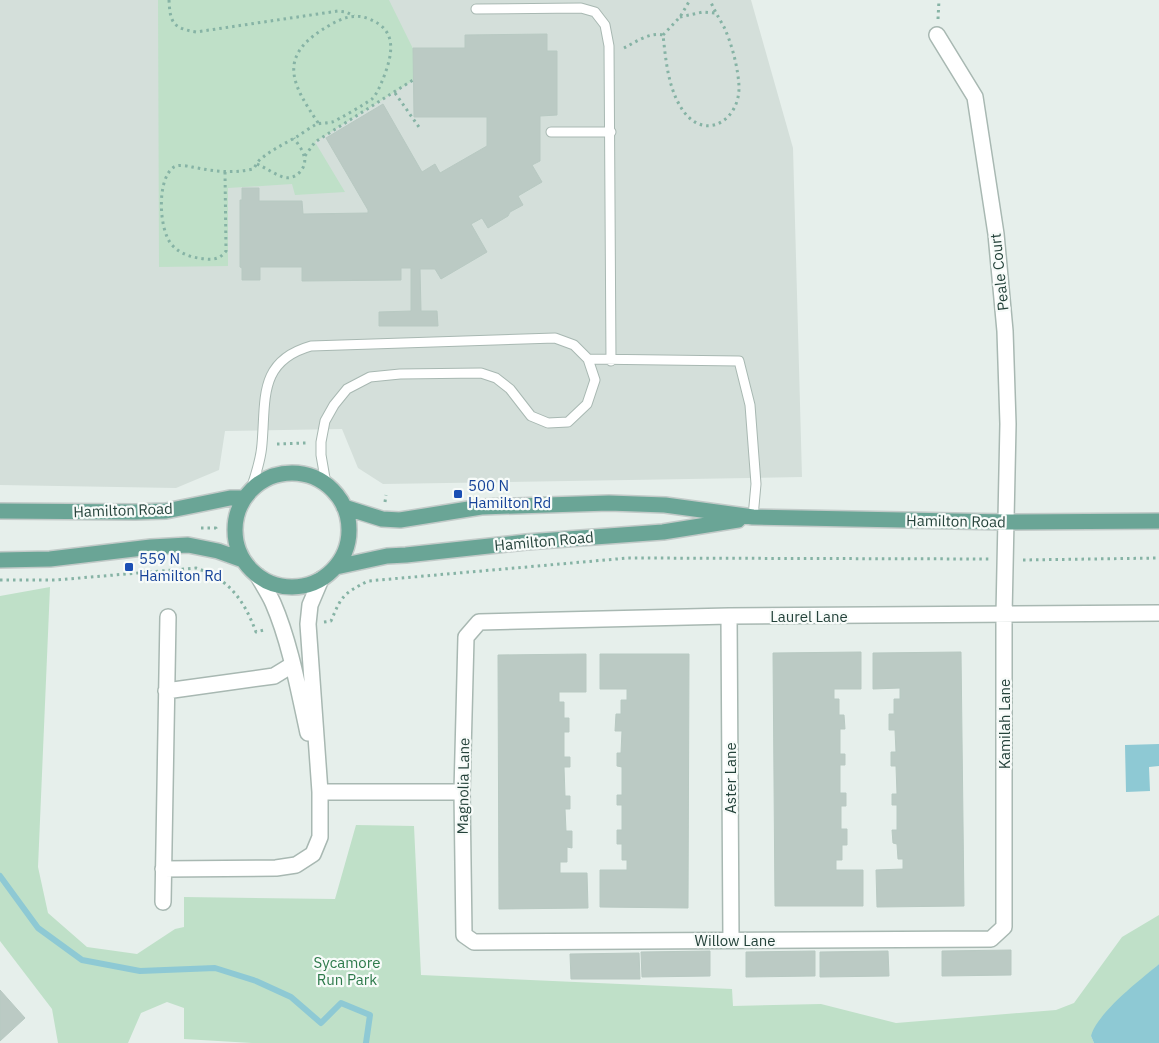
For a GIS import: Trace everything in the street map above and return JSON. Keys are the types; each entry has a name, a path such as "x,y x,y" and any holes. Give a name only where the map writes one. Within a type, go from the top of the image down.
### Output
{"main road":[{"path":"288,473 312,476 326,484 337,494 344,507 348,522 348,538 344,553 336,567 321,579 306,586 289,587 273,584 258,576 243,560 236,545 235,528 237,512 248,493 264,480 288,473"},
{"name":"Hamilton Road","path":"0,511 158,511 192,506 248,493"},
{"name":"Hamilton Road","path":"344,507 382,519 400,520 481,507 609,503 665,506 753,517 1006,522 1159,521"},
{"name":"Hamilton Road","path":"336,567 387,556 526,542 663,532 753,517"},
{"path":"0,560 50,559 151,547 188,545 218,551 243,560"}],"street":[{"name":"Peale Court","path":"937,35 975,97 996,234 1005,331 1008,424 1006,522"},
{"name":"Kamilah Lane","path":"1004,927 1004,615 1006,522"},
{"path":"258,576 273,602 282,627 301,698 320,792"},
{"path":"163,869 276,868 296,865 313,854 320,837 320,792 308,624 310,605 321,579"},
{"name":"Laurel Lane","path":"466,637 479,622 729,616 1159,613"},
{"name":"Aster Lane","path":"729,616 730,940"},
{"path":"162,902 168,617"},
{"name":"Magnolia Lane","path":"464,935 462,792 466,637"},
{"path":"166,691 274,676 292,665"},
{"path":"320,792 462,792"},
{"name":"Willow Lane","path":"464,935 474,942 991,939 1004,927"}],"lane":[{"path":"476,9 581,8 596,12 604,25 609,46 611,132 611,361"},
{"path":"551,132 611,132"},
{"path":"248,493 261,454 268,383 274,368 297,350 311,346 555,338 574,345 588,360 595,380 587,404 568,422 548,423 531,416 510,389 496,378 481,373 400,374 370,377 347,389 334,405 325,421 321,442 321,455 326,484"},
{"path":"588,360 739,362 750,405 756,484 753,517"}],"path":[{"path":"169,0 171,20 176,26 180,29 196,32 338,11 354,16"},
{"path":"663,35 680,17 690,0"},
{"path":"663,35 668,69 675,95 685,112 693,120 706,126 724,122 738,102 739,86 732,51 724,27 715,13 710,0"},
{"path":"680,17 703,12 715,13"},
{"path":"225,172 226,251 223,255 210,260 186,256 168,241 163,229 161,206 167,175 174,167 180,165 214,172 253,170 260,159 294,138 319,124 333,122 372,98 377,92 392,49 386,29 378,23 368,18 347,17 322,30 298,49 294,59 295,82 299,94 319,124"},
{"path":"609,56 648,36 663,35"},
{"path":"304,156 315,142 413,80"},
{"path":"395,93 421,130"},
{"path":"257,164 284,178 299,174 304,165 304,156 294,138"},
{"path":"274,444 308,443"},
{"path":"319,623 331,621 345,593 368,581 628,558 990,560"},
{"path":"1015,560 1159,558"},
{"path":"0,580 56,580 196,568 213,574 229,587 239,598 256,632 268,629"}],"shaded area":[{"path":"0,0 751,0 793,148 802,477 383,484 358,468 342,429 225,431 219,470 176,488 0,485"}],"green space":[{"path":"158,0 389,0 425,73 315,142 345,192 295,195 292,184 228,188 228,266 159,267"},
{"name":"Sycamore Run Park","path":"50,587 38,867 48,913 87,947 137,954 175,929 184,927 184,897 335,899 356,825 414,826 421,975 732,989 733,1006 821,1004 896,1023 1056,1010 1074,1003 1122,937 1159,915 1159,964 1127,992 1091,1036 1094,1043 252,1043 184,1039 184,1008 167,1002 141,1013 128,1043 58,1043 52,1009 0,941 0,596"}],"water":[{"path":"1159,744 1159,766 1149,767 1150,791 1126,792 1125,745"},
{"path":"1159,964 1159,1043 1094,1043 1091,1036 1101,1017 1120,997"}],"building":[{"path":"547,34 547,51 557,51 557,115 540,116 540,161 532,165 542,182 518,196 523,205 488,228 482,218 471,224 487,252 441,279 435,269 420,269 421,311 437,311 438,326 379,326 379,312 411,311 411,268 401,268 401,280 302,281 302,267 260,267 260,280 242,280 242,268 240,267 240,200 242,200 242,188 259,188 259,201 302,201 303,214 368,213 326,138 383,104 422,172 435,164 440,173 487,146 487,117 414,117 413,48 465,48 465,35"},
{"path":"861,652 861,689 834,689 834,699 839,699 839,715 844,715 845,729 840,729 840,754 845,754 845,765 840,765 840,793 846,793 846,806 841,806 841,829 847,829 847,845 842,845 842,860 836,860 836,870 863,870 863,906 775,906 773,653"},
{"path":"961,652 964,906 877,907 876,870 903,869 903,859 898,859 897,844 893,843 892,830 897,830 897,805 892,805 892,794 897,794 896,766 891,766 891,752 896,752 895,730 889,730 889,714 894,714 894,699 900,699 900,688 873,689 873,653"},
{"path":"586,654 586,692 559,692 559,702 564,702 564,718 569,718 569,732 564,732 564,757 570,757 570,767 564,767 565,796 570,796 570,809 565,809 566,831 572,831 572,848 567,847 567,862 560,862 560,873 587,873 588,908 499,909 498,655"},
{"path":"600,654 689,654 688,908 600,907 600,870 627,870 627,860 622,860 622,844 617,844 617,830 622,830 622,805 617,805 617,795 622,795 622,767 617,766 617,753 621,753 622,731 615,731 616,714 621,714 621,700 627,700 627,689 600,689"},
{"path":"1011,950 1011,975 942,976 942,951"},
{"path":"710,951 710,976 642,977 641,952"},
{"path":"815,951 815,976 746,977 746,952"},
{"path":"888,951 889,976 820,977 820,952"},
{"path":"639,953 640,979 571,979 570,954"},
{"path":"0,990 25,1018 0,1041"}],"waterway":[{"path":"0,876 38,928 82,960 140,971 215,968 256,981 291,997 321,1023 341,1003 370,1015 366,1043"}],"place":[{"name":"500 N Hamilton Rd","path":"458,494"},
{"name":"559 N Hamilton Rd","path":"129,567"}]}
